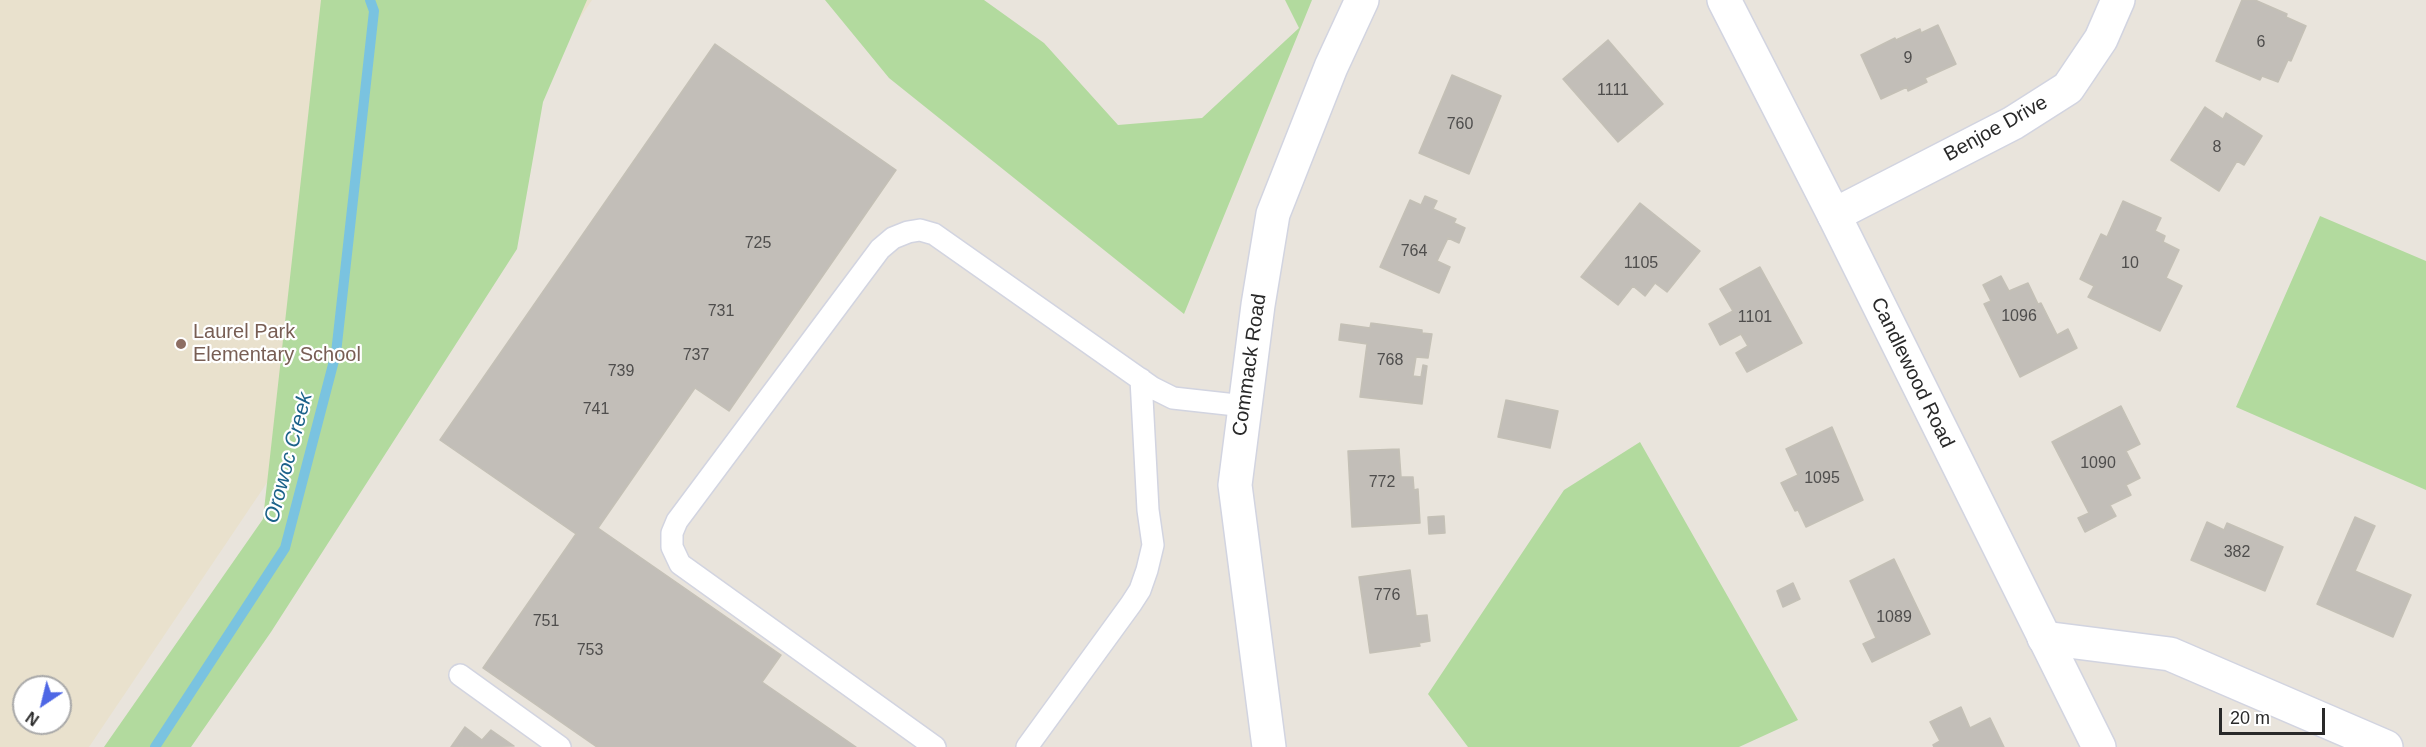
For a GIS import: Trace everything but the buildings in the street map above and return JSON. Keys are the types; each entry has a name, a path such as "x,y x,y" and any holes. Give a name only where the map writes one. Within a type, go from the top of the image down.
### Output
{"street":[{"name":"Commack Road","path":"1269,747 1235,485 1258,305 1273,214 1331,67 1362,0"},
{"name":"Candlewood Road","path":"1724,0 1834,214 2099,747"},
{"name":"Benjoe Drive","path":"1834,214 2013,123 2068,88 2101,39 2118,0"},
{"path":"2044,638 2170,654 2386,747"}],"lane":[{"path":"936,747 680,564 672,547 672,533 677,521 880,249 893,238 908,232 920,230 934,234 1141,379 1173,398 1245,406"},
{"path":"1027,747 1131,604 1140,590 1147,570 1153,545 1148,510 1141,379"},
{"path":"460,675 560,747"}],"shaded area":[{"name":"Laurel Park Elementary School","path":"0,0 592,0 89,747 0,747"}],"green space":[{"path":"321,0 587,0 543,102 517,249 271,632 191,747 104,747 263,519"},
{"path":"825,0 984,0 1044,43 1118,125 1202,118 1299,28 1285,0 1312,0 1184,314 889,78"},
{"path":"2320,216 2426,261 2426,490 2236,407"},
{"path":"1640,442 1798,720 1739,747 1468,747 1428,694 1564,490"}],"waterway":[{"name":"Orowoc Creek","path":"155,747 285,548 336,353 374,11 370,0"}],"place":[{"name":"Laurel Park Elementary School","path":"181,344"}]}
